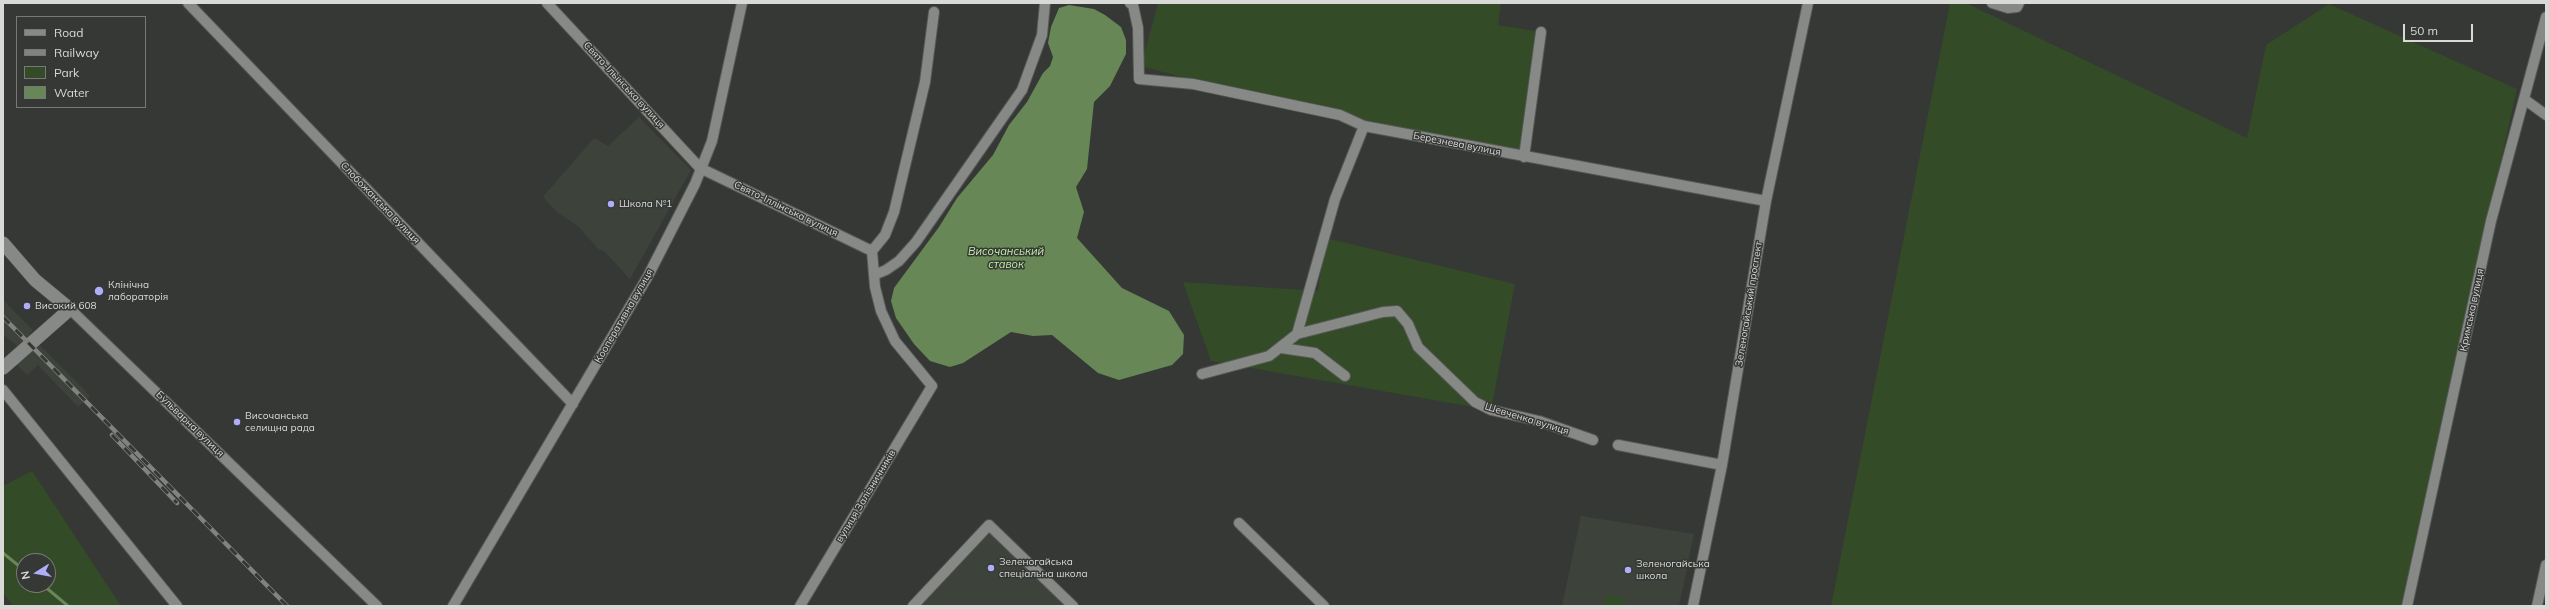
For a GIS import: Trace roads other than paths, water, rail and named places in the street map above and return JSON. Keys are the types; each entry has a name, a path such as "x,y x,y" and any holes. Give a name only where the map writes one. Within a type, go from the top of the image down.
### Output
{"street":[{"name":"Слобожанська вулиця","path":"188,3 573,404"},
{"name":"Свято-Ільїнська вулиця","path":"547,3 700,168"},
{"name":"Кооперативна вулиця","path":"453,606 648,276 700,168 712,141 742,3"},
{"path":"934,12 925,82 894,212 885,235 872,251 874,275 886,270 899,261 916,242 1022,90 1042,35 1045,3"},
{"name":"Березнева вулиця","path":"1130,3 1133,5 1138,28 1139,79 1193,84 1340,115 1364,126 1766,201"},
{"name":"Зеленогайський проспект","path":"1693,606 1722,466 1766,201 1808,3"},
{"path":"1992,3 2008,8 2017,7 2019,3"},
{"name":"Кримська вулиця","path":"2407,606 2491,221 2546,17"},
{"path":"1524,157 1541,32"},
{"path":"2524,100 2546,115"},
{"path":"1202,374 1269,356 1297,334 1335,199 1364,126"},
{"name":"Свято-Іллінська вулиця","path":"700,168 872,251"},
{"name":"Бульварна вулиця","path":"3,243 35,280 70,309 377,606"},
{"name":"вулиця Залізничників","path":"800,606 932,386 895,341 881,311 874,275"},
{"path":"3,368 70,309"},
{"name":"Шевченка вулиця","path":"1297,334 1383,312 1397,312 1408,324 1418,347 1475,402 1491,410 1538,421 1593,440"},
{"path":"1281,348 1315,353 1345,376"},
{"path":"3,390 176,606"},
{"path":"1618,445 1722,466"},
{"path":"1239,523 1324,606"},
{"path":"913,606 989,525 1073,606"},
{"path":"2536,606 2546,565"}],"water":[{"name":"Височанський ставок","path":"1069,5 1094,9 1105,15 1121,27 1126,40 1126,54 1110,86 1094,102 1087,169 1076,187 1084,212 1077,238 1122,288 1169,311 1184,335 1183,354 1172,365 1119,380 1098,373 1052,335 1033,336 1011,332 963,363 950,367 930,361 914,344 896,318 891,301 894,288 939,227 957,198 993,155 1009,125 1027,102 1043,73 1050,66 1053,57 1048,43 1051,27 1059,8"}],"waterway":[{"path":"3,553 16,564"},
{"path":"53,593 68,606"}],"railway":[{"path":"3,317 287,606"},
{"path":"112,435 177,503"}],"place":[{"name":"Школа №1","path":"611,204"},
{"name":"Клінічна лабораторія","path":"99,291"},
{"name":"Високий 608","path":"27,306"},
{"name":"Височанська селищна рада","path":"237,422"},
{"name":"Зеленогайська спеціальна школа","path":"991,568"},
{"name":"Зеленогайська школа","path":"1628,570"}]}
